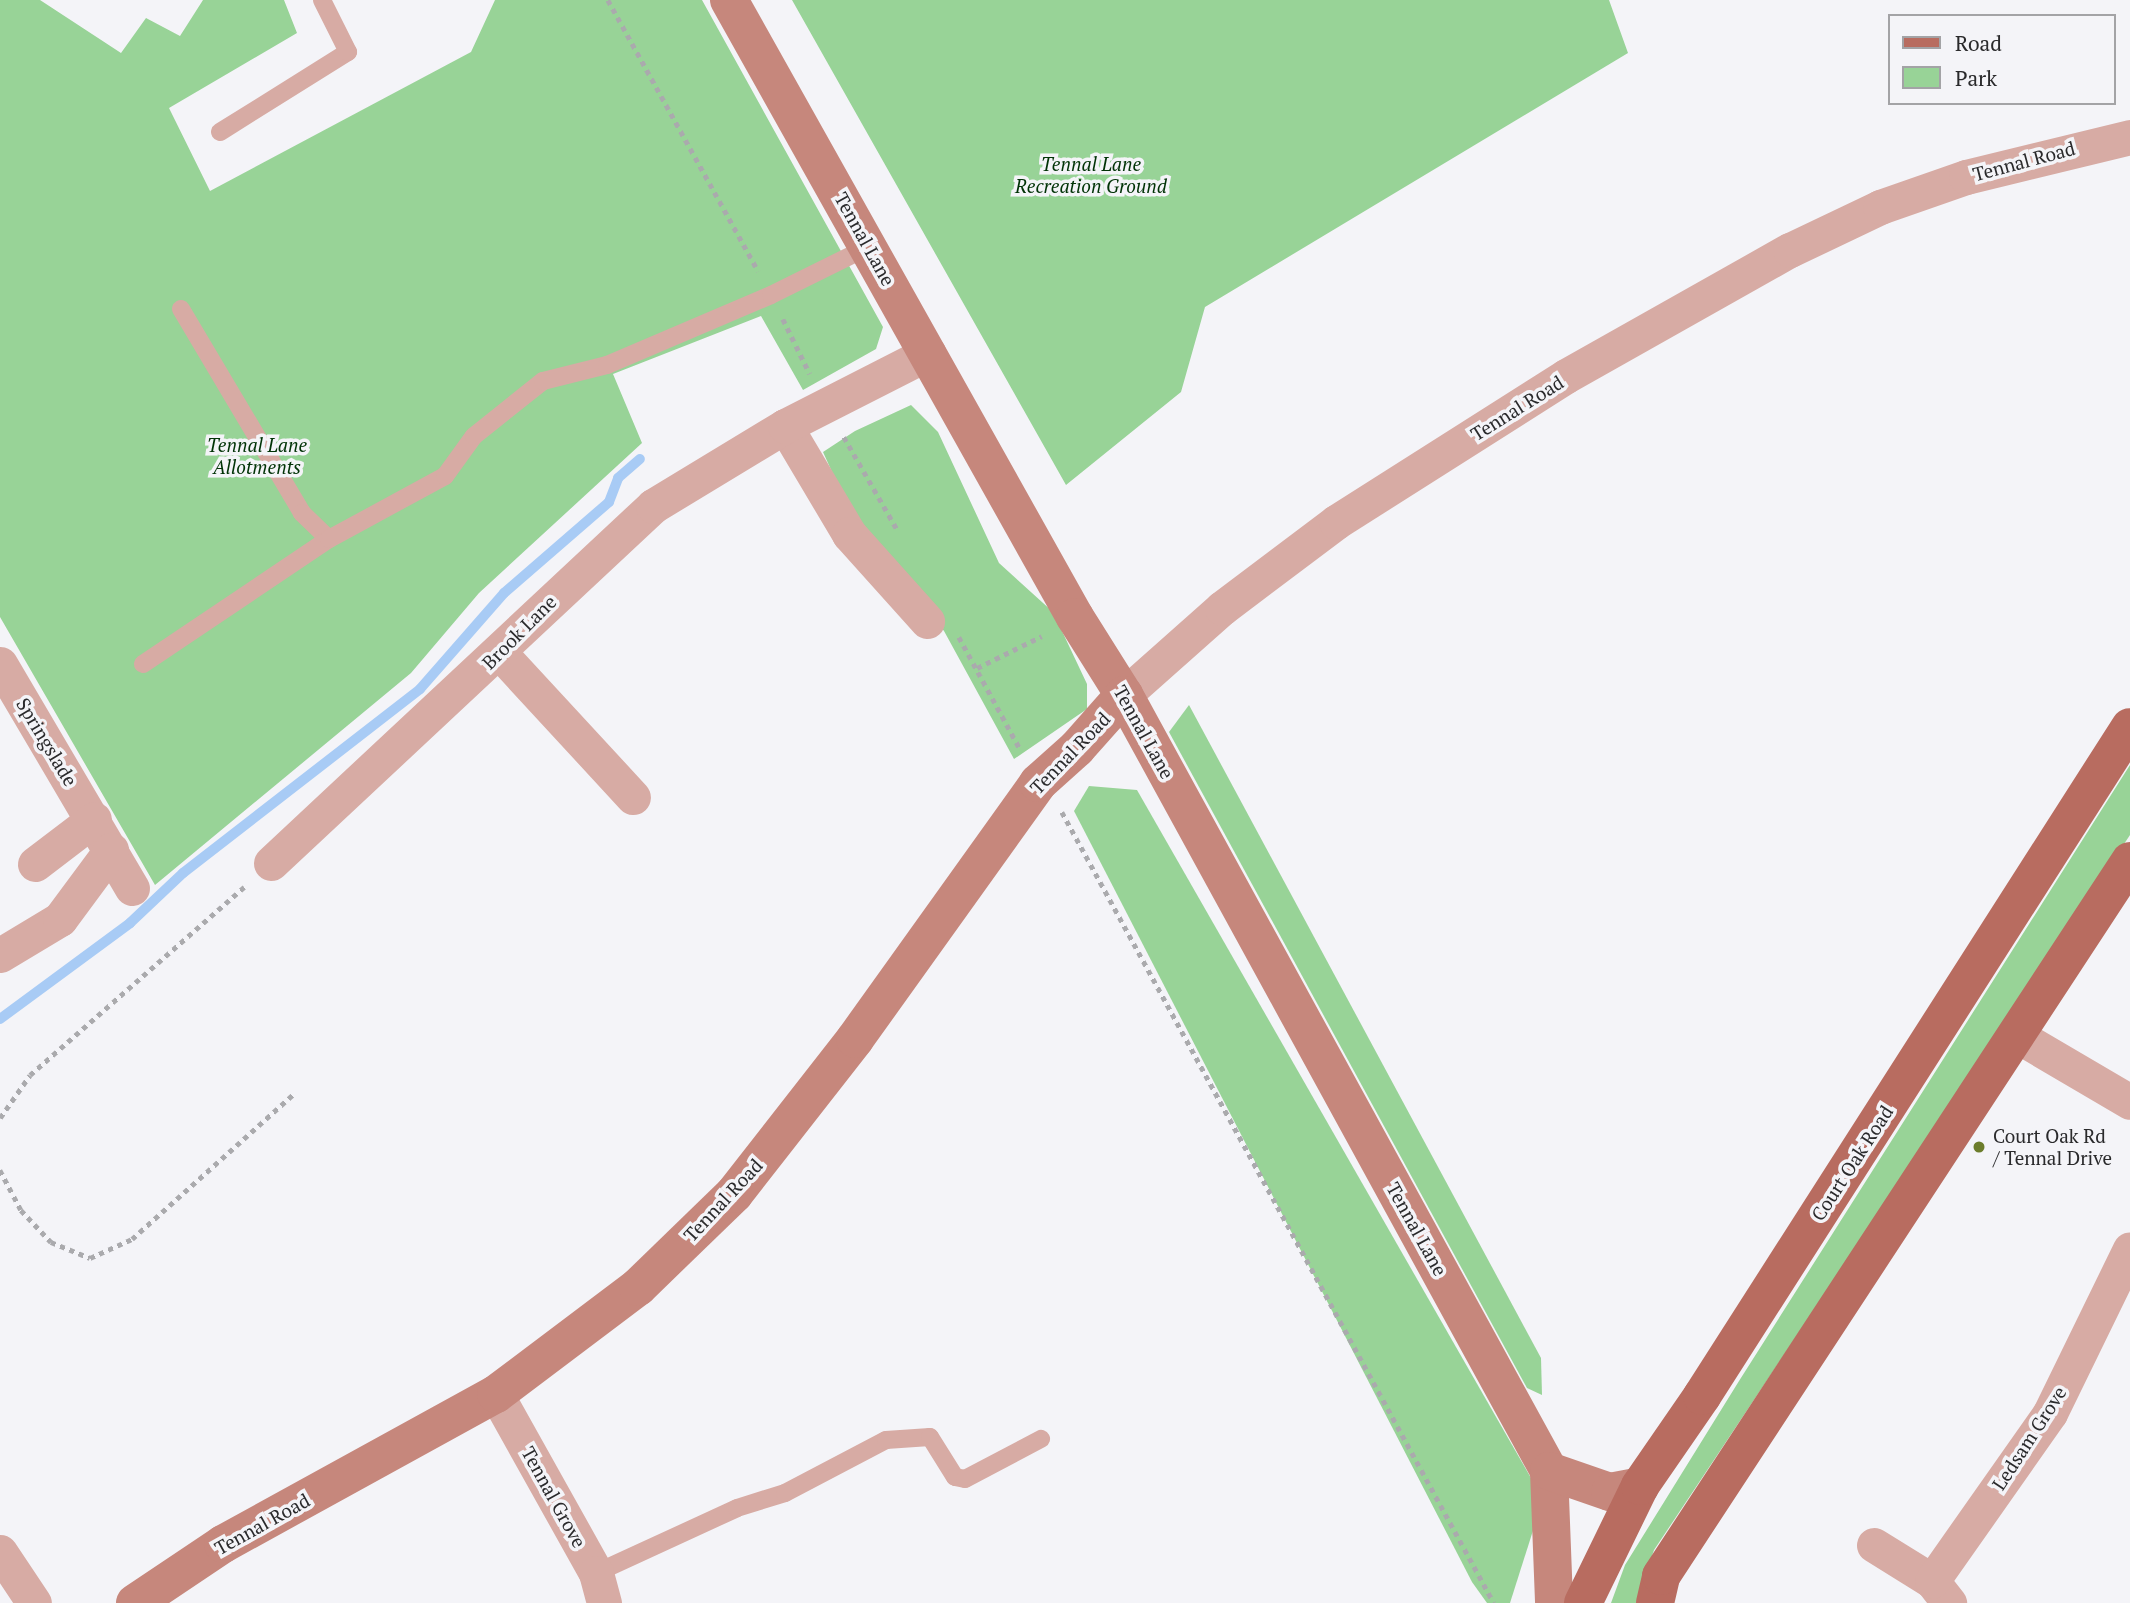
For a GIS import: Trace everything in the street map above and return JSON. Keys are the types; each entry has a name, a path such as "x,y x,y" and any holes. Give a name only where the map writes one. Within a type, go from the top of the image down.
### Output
{"main road":[{"name":"Court Oak Road","path":"1583,1603 1640,1486 1702,1396 2130,727"},
{"path":"1655,1603 1661,1576 2130,861"}],"street":[{"name":"Tennal Lane","path":"729,0 870,246 1075,617 1124,695 1549,1471 1554,1603"},
{"name":"Tennal Road","path":"135,1603 223,1544 496,1394 638,1287 734,1194 855,1039 1038,783 1077,748 1124,695 1222,608 1336,522 1566,376 1790,250 1880,206 1966,177 2130,137"},
{"name":"Brook Lane","path":"271,863 500,653 542,607 653,506 785,426 928,353"},
{"path":"785,426 849,534 927,621"},
{"path":"500,653 633,797"},
{"name":"Springslade","path":"0,664 94,819 132,888"},
{"path":"35,864 94,819"},
{"path":"0,955 60,919 111,850"},
{"path":"2016,1035 2130,1102"},
{"name":"Ledsam Grove","path":"1874,1545 1941,1592 2050,1413 2130,1249"},
{"name":"Tennal Grove","path":"496,1394 600,1588"},
{"path":"1549,1471 1610,1492 1640,1486"},
{"path":"0,1552 34,1603"}],"lane":[{"path":"220,132 348,52 322,0"},
{"path":"143,664 329,540 445,476 474,436 543,381 607,365 771,295 870,246"},
{"path":"181,310 302,513 329,540"},
{"path":"600,1588 737,1508 785,1493 886,1440 930,1437 955,1477 965,1479 1041,1439"}],"path":[{"path":"977,668 1075,617"},
{"path":"0,1118 30,1075 271,863"},
{"path":"0,1170 21,1210 51,1242 90,1258 132,1239 295,1093"}],"green space":[{"name":"Tennal Lane Allotments","path":"0,0 40,0 121,53 146,18 180,36 203,0 284,0 297,33 169,108 210,191 471,52 495,0 702,0 883,327 876,349 803,390 761,316 613,374 642,443 479,593 411,673 155,885 0,617"},
{"name":"Tennal Lane Recreation Ground","path":"792,0 1609,0 1628,53 1205,307 1181,392 1066,485"},
{"path":"911,405 938,432 999,563 1053,612 1087,684 1087,709 1014,759 944,631 847,505 823,452 855,431"},
{"path":"1189,705 1541,1358 1542,1395 1527,1388 1169,732"},
{"path":"2130,765 2130,835 1654,1550 1636,1603 1611,1603 1625,1565"},
{"path":"1089,786 1137,790 1543,1499 1510,1603 1487,1603 1472,1582 1074,811"}],"waterway":[{"path":"0,1019 130,923 183,873 420,689 504,593 609,502 618,478 640,459"}],"place":[{"name":"Court Oak Rd / Tennal Drive","path":"1979,1147"}]}
